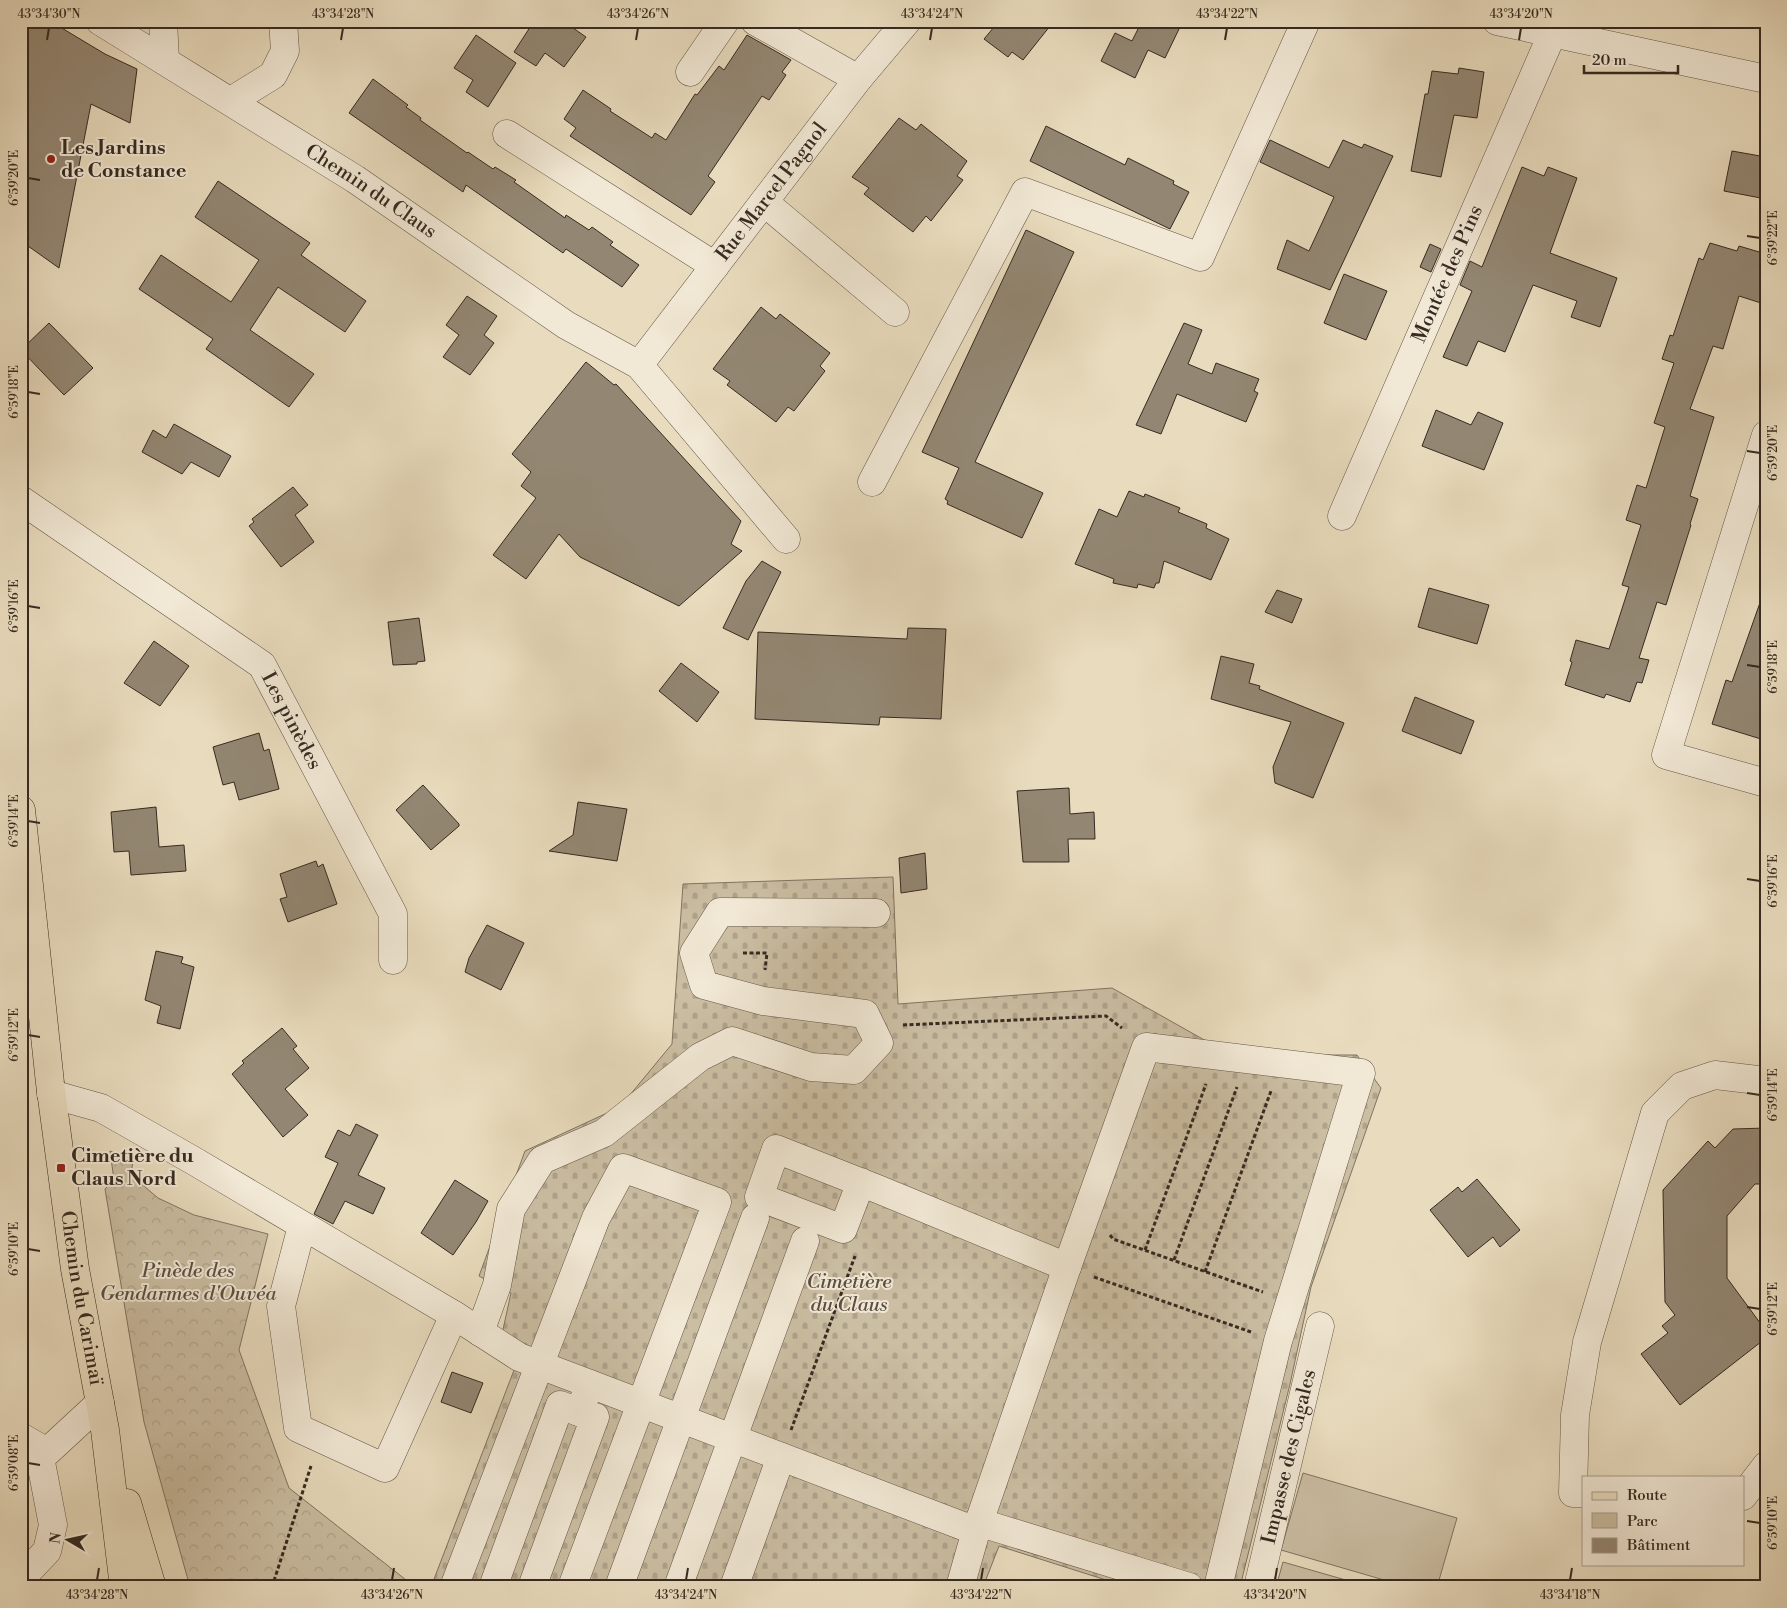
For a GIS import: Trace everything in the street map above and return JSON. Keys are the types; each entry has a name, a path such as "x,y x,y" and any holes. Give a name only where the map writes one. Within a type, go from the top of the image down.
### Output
{"main road":[{"name":"Chemin du Carimaï","path":"21,810 51,1094 75,1269 105,1430 124,1587"},
{"name":"Chemin du Carimaï","path":"105,1430 152,1587"}],"street":[{"name":"Chemin du Claus","path":"100,21 355,179 566,325 639,365"},
{"path":"163,21 165,60"},
{"path":"231,101 273,75 285,51 283,21"},
{"path":"690,72 726,21"},
{"path":"755,21 858,79"},
{"name":"Rue Marcel Pagnol","path":"639,365 858,79 907,21"},
{"path":"872,482 1025,192 1200,257 1306,21"},
{"path":"1497,21 1766,79"},
{"name":"Montée des Pins","path":"1342,516 1553,32"},
{"path":"507,134 715,266"},
{"path":"764,202 895,312"},
{"path":"639,365 786,539"},
{"path":"1766,435 1666,755 1766,783"},
{"name":"Les pinèdes","path":"21,500 262,666 393,914 393,960"},
{"path":"480,1332 497,1286 511,1209 542,1160 604,1133 700,1057 732,1040 811,1067 854,1070 879,1043 865,1014 763,1001 704,985 694,953 720,912 876,913"},
{"path":"960,1587 977,1527 1146,1047 1360,1073 1278,1341 1218,1587"},
{"path":"1582,1493 1573,1493 1575,1415 1587,1342 1655,1113 1682,1086 1715,1075 1766,1081"},
{"path":"51,1094 101,1108 454,1315 519,1357 781,1457 977,1527 1189,1587"},
{"path":"454,1587 596,1218 623,1168 717,1202 572,1587"},
{"path":"861,1182 1067,1267"},
{"path":"619,1587 755,1218"},
{"path":"302,1226 281,1306 298,1428 385,1468 454,1315"},
{"path":"678,1587 805,1242"},
{"name":"Impasse des Cigales","path":"1258,1587 1320,1326"},
{"path":"579,1412 590,1384"},
{"path":"30,1442 46,1452 100,1403"},
{"path":"493,1587 560,1405 595,1418 532,1587"},
{"path":"21,1572 28,1571 47,1551 53,1525 30,1442"},
{"path":"734,1587 781,1457"},
{"path":"1744,1495 1766,1466"}],"path":[{"path":"879,1043 894,1025 1106,1016 1146,1047"},
{"path":"1145,1250 1216,1056"},
{"path":"1174,1260 1246,1059"},
{"path":"1206,1272 1281,1063"},
{"path":"1107,1232 1113,1239 1265,1293"},
{"path":"781,1457 857,1250"},
{"path":"1067,1267 1278,1341"},
{"path":"272,1587 320,1438"}],"green space":[{"name":"Cimetière du Claus","path":"893,877 898,1004 1112,988 1231,1055 1357,1055 1381,1088 1311,1287 1290,1384 1240,1587 1128,1587 999,1546 983,1587 431,1587 519,1357 502,1334 511,1293 479,1276 525,1151 620,1107 672,1044 683,884"},
{"name":"Pinède des Gendarmes d'Ouvéa","path":"110,1151 133,1160 131,1175 158,1198 194,1215 268,1234 239,1350 289,1488 415,1587 190,1587 144,1422 105,1189 114,1180"},
{"path":"1303,1473 1457,1518 1437,1587 1408,1587 1281,1550"},
{"path":"1283,1562 1370,1587 1276,1587"}],"building":[{"name":"Les Jardins de Constance","path":"21,21 50,21 105,54 137,69 130,123 91,104 59,268 21,241"},
{"path":"534,21 563,21 586,37 564,67 545,53 536,66 514,52"},
{"path":"999,21 1054,21 1023,60 1012,52 1008,57 984,39"},
{"path":"1142,21 1162,21 1179,29 1165,58 1148,50 1135,78 1101,61 1115,33 1132,41"},
{"path":"476,35 516,63 488,107 466,92 473,80 454,68"},
{"path":"747,35 791,60 782,72 786,75 769,100 762,96 708,176 715,182 691,215 570,136 576,128 564,119 583,90 611,109 610,111 652,138 655,133 666,140 695,94 697,95 719,66 724,70"},
{"path":"1459,68 1484,72 1477,118 1454,115 1441,177 1411,171 1425,94 1428,94 1432,71 1458,74"},
{"path":"373,79 408,105 406,107 421,118 420,120 467,153 516,180 514,182 565,218 566,215 589,230 592,227 613,242 610,245 639,265 622,287 566,249 563,253 466,185 463,192 349,113"},
{"path":"899,118 916,130 921,124 967,161 957,176 963,180 931,221 926,216 913,232 864,194 869,188 852,177"},
{"path":"1046,126 1125,165 1128,158 1174,181 1173,184 1189,192 1170,229 1030,161"},
{"path":"1270,140 1329,168 1343,140 1362,148 1364,144 1393,156 1330,290 1277,269 1287,240 1309,251 1334,197 1260,162"},
{"path":"1732,151 1766,157 1766,199 1724,191"},
{"path":"1522,167 1544,176 1548,167 1577,178 1550,253 1617,278 1600,327 1571,317 1577,301 1533,285 1505,352 1478,341 1467,366 1443,357 1472,291 1460,285 1470,261 1482,267"},
{"path":"218,181 310,243 301,255 366,301 345,332 278,287 250,330 314,374 289,407 206,349 213,339 139,289 161,255 231,302 259,260 195,217"},
{"path":"1026,230 1074,252 975,462 1043,493 1022,538 947,504 948,501 945,499 959,468 922,452"},
{"path":"1710,243 1737,251 1739,246 1766,254 1766,288 1761,303 1739,296 1723,349 1713,346 1690,409 1714,417 1690,496 1698,499 1691,525 1666,605 1657,602 1639,658 1649,660 1642,683 1637,682 1630,702 1606,694 1604,698 1565,685 1572,662 1570,661 1576,640 1609,649 1629,587 1622,585 1641,525 1626,520 1637,485 1646,488 1665,427 1654,423 1674,363 1662,359 1670,335 1673,336 1699,258 1703,260"},
{"path":"1430,244 1441,249 1431,272 1420,267"},
{"path":"1344,274 1387,291 1366,340 1324,323"},
{"path":"467,296 497,316 484,335 494,343 470,375 443,357 459,335 446,325"},
{"path":"761,307 776,319 780,314 830,353 820,366 825,371 794,411 788,407 776,422 727,385 730,381 713,369"},
{"path":"49,323 93,368 64,395 21,350"},
{"path":"1184,323 1202,330 1188,364 1212,374 1216,363 1259,379 1254,391 1258,393 1246,422 1177,394 1161,434 1136,425"},
{"path":"586,362 614,385 616,384 741,521 731,544 742,551 679,606 580,557 559,534 526,579 493,555 536,498 521,486 531,472 512,454"},
{"path":"1436,410 1471,425 1478,412 1503,423 1484,470 1422,446"},
{"path":"174,424 231,456 219,477 191,462 182,474 142,452 153,430 166,438"},
{"path":"293,487 308,505 295,515 314,542 281,567 249,526 254,522 252,519"},
{"path":"1129,491 1144,497 1145,494 1180,508 1178,512 1207,524 1206,528 1229,539 1211,580 1164,561 1159,583 1156,583 1154,588 1138,584 1137,588 1113,583 1114,579 1075,564 1099,509 1117,517"},
{"path":"762,561 781,572 748,640 723,628 746,581"},
{"path":"1429,588 1489,605 1477,644 1418,627"},
{"path":"1277,590 1302,599 1292,623 1265,612"},
{"path":"1762,597 1766,597 1766,723 1761,739 1712,724 1726,680 1732,682"},
{"path":"419,618 425,661 417,662 417,664 393,665 388,622"},
{"path":"908,628 946,629 941,719 880,717 879,725 755,719 758,632 907,639"},
{"path":"154,641 189,666 160,706 124,683"},
{"path":"1221,656 1254,664 1249,683 1260,686 1259,689 1344,723 1313,798 1275,783 1273,767 1291,722 1211,699"},
{"path":"681,663 719,692 697,722 659,691"},
{"path":"1415,697 1474,721 1461,754 1402,731"},
{"path":"259,733 264,751 269,749 279,789 239,800 234,782 223,785 213,747"},
{"path":"423,785 459,824 431,850 396,810"},
{"path":"1069,788 1070,814 1094,812 1095,839 1068,839 1069,862 1023,862 1017,791"},
{"path":"578,802 627,809 617,861 549,851 573,835"},
{"path":"156,807 159,847 184,845 186,871 131,875 129,851 114,852 111,812"},
{"path":"925,853 927,889 901,893 899,858"},
{"path":"316,861 318,867 323,864 337,904 288,922 280,899 287,897 280,874"},
{"path":"487,925 524,943 501,990 465,972 469,958"},
{"path":"156,951 183,957 181,963 194,967 180,1029 157,1023 161,1006 145,1000"},
{"path":"282,1028 297,1046 293,1049 309,1068 285,1089 308,1115 283,1137 232,1074 244,1063 242,1061"},
{"path":"356,1124 378,1135 358,1175 385,1188 373,1214 345,1201 333,1224 314,1214 338,1163 325,1157 338,1130 350,1136"},
{"path":"1766,1128 1766,1184 1755,1184 1727,1216 1727,1278 1766,1331 1766,1338 1680,1405 1641,1354 1668,1333 1662,1326 1675,1315 1665,1302 1663,1190 1708,1141 1715,1148 1733,1129"},
{"path":"1477,1179 1520,1230 1500,1247 1493,1237 1468,1257 1430,1210 1458,1187 1462,1192"},
{"path":"455,1180 488,1201 453,1255 421,1233"},
{"path":"452,1372 483,1383 471,1413 441,1402"}],"place":[{"name":"Les Jardins de Constance","path":"51,159"},
{"name":"Cimetière du Claus Nord","path":"61,1168"}]}
